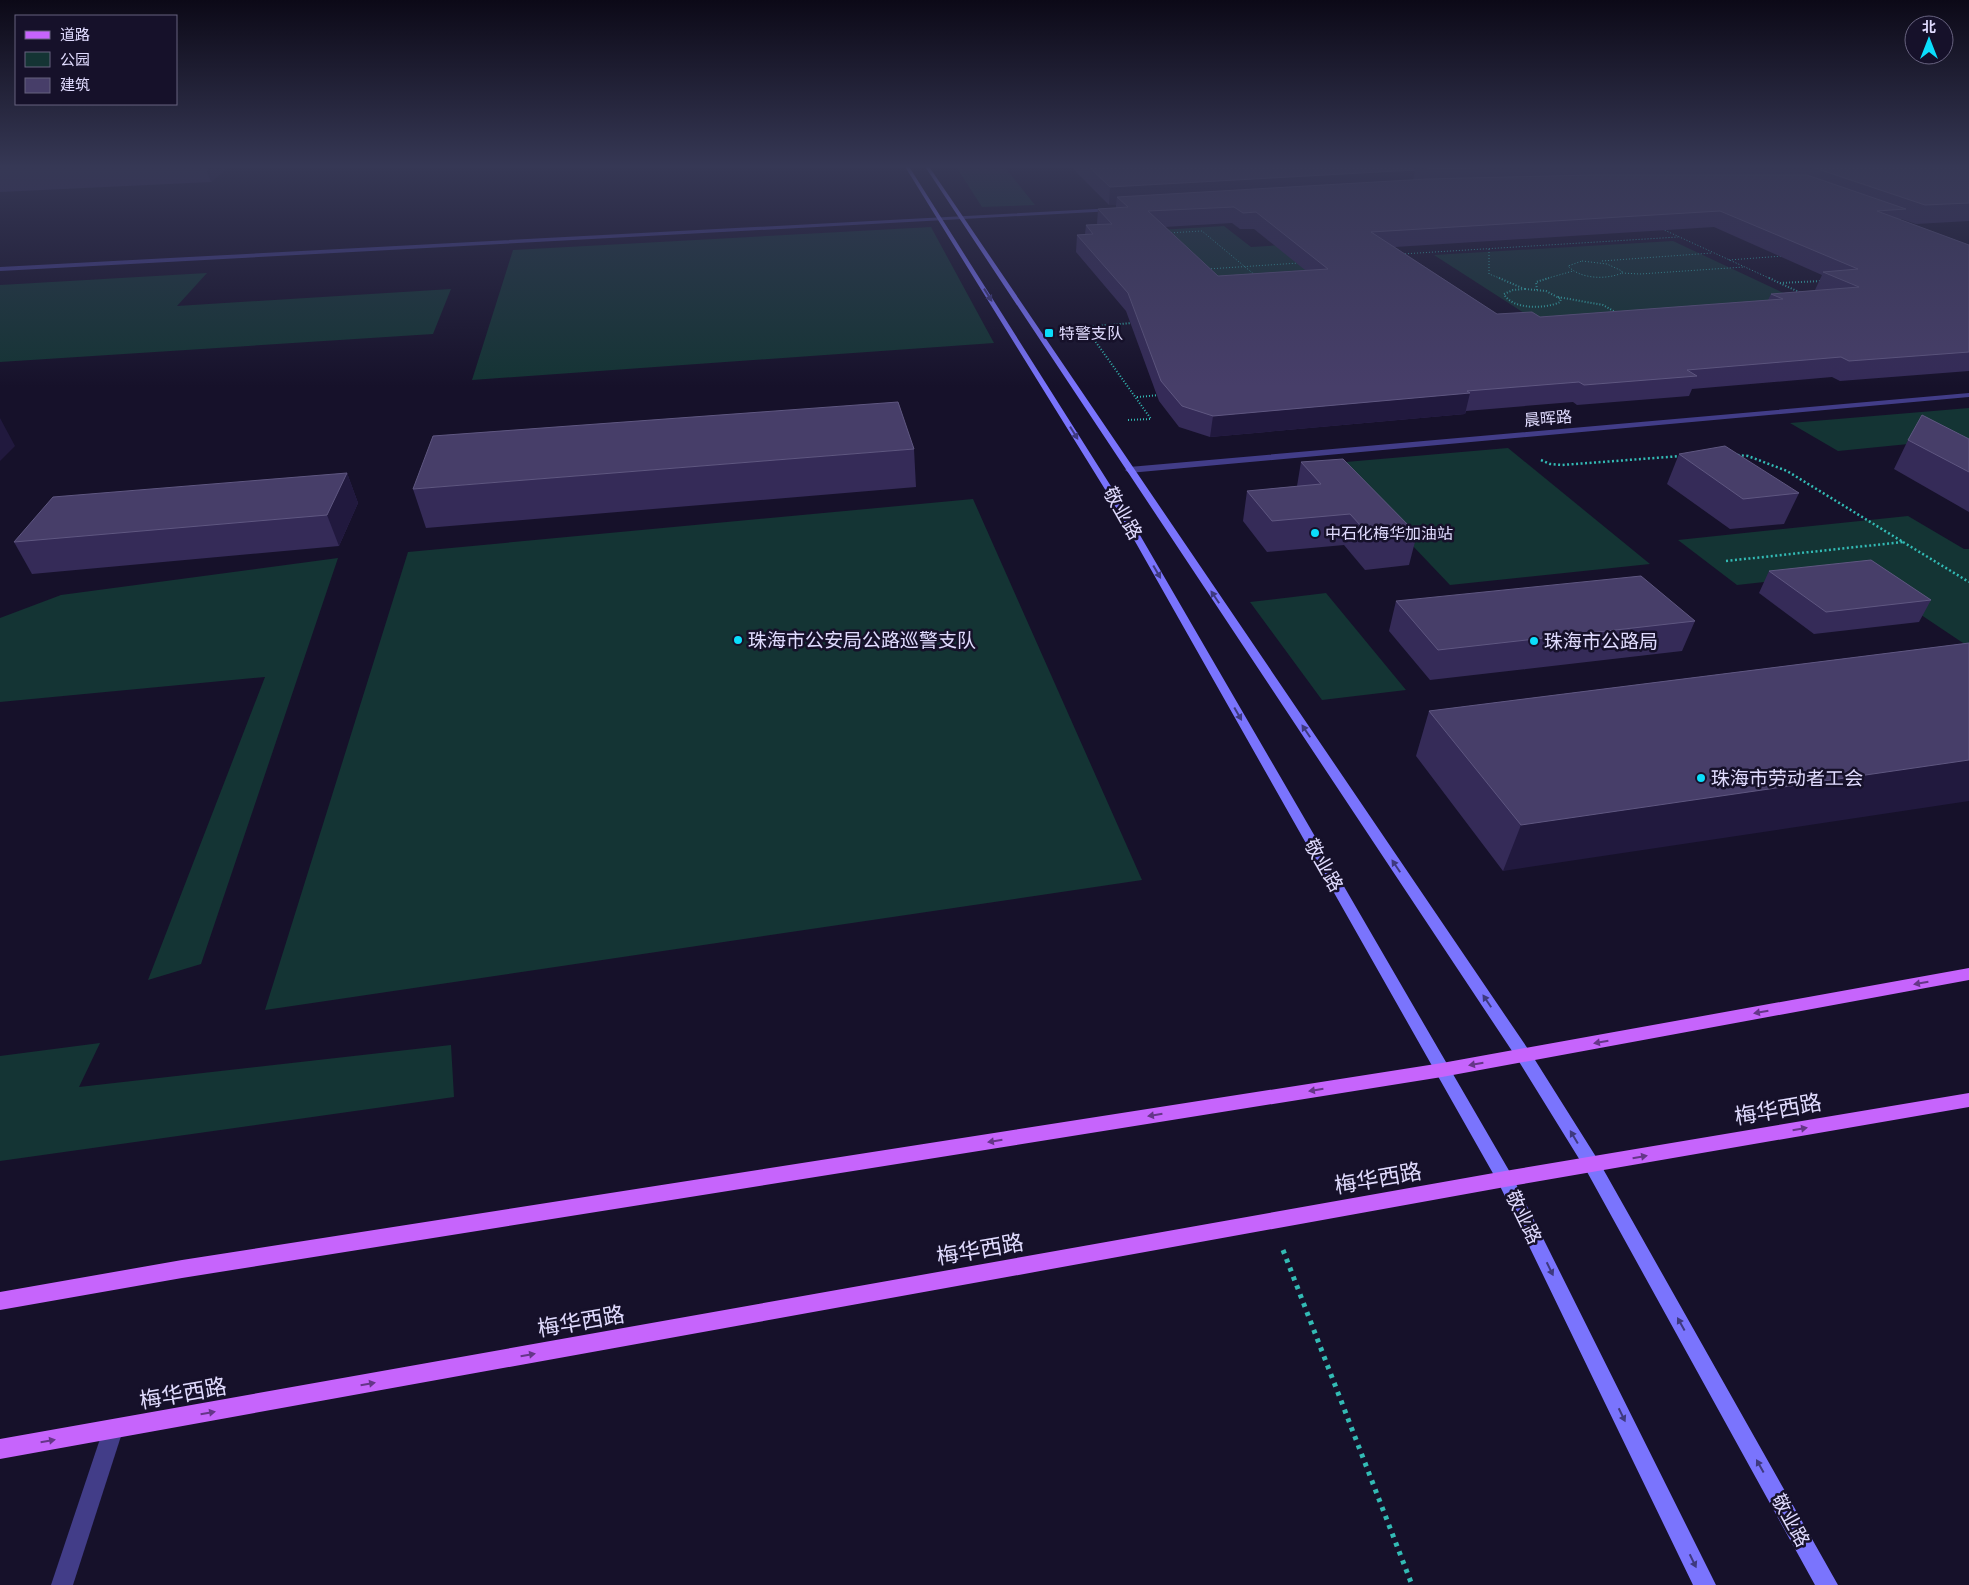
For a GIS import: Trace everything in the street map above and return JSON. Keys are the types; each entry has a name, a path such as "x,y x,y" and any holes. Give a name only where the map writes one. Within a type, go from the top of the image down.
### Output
{"main road":[{"name":"敬业路","path":"953,239 1115,499 1505,1179 1705,1585"},
{"name":"敬业路","path":"977,239 1129,470 1524,1056 1592,1165 1827,1585"},
{"path":"0,1301 192,1268 1442,1070 1969,974"},
{"name":"梅华西路","path":"0,1449 1505,1179 1969,1100"}],"street":[{"path":"0,269 565,239"},
{"name":"晨晖路","path":"1129,470 1969,395"},
{"path":"62,1585 113,1430"}],"path":[{"path":"1212,239 1260,279"},
{"path":"1396,254 1649,239"},
{"path":"1684,239 1805,295"},
{"path":"1489,249 1489,274 1525,289"},
{"path":"1599,262 1714,253"},
{"path":"1728,260 1786,256"},
{"path":"1573,271 1568,266 1582,261 1599,262 1619,268 1622,273"},
{"path":"1206,269 1300,263"},
{"path":"1537,290 1536,282 1573,271 1597,277 1614,276 1622,273 1640,274 1744,267"},
{"path":"1780,283 1828,280"},
{"path":"1558,296 1561,299 1558,304 1544,306 1524,305 1505,297 1504,294 1507,291 1537,290 1558,296 1603,304 1624,317"},
{"path":"1098,423 1151,419 1085,327 1133,323"},
{"path":"1136,397 1165,395"},
{"path":"1510,436 1541,460 1562,466 1689,456"},
{"path":"1731,454 1748,456 1787,471 1969,582"},
{"path":"1726,561 1903,542"},
{"path":"1272,1221 1412,1585"}],"green space":[{"path":"714,239 937,239 994,343 472,380 513,250"},
{"path":"1169,239 1241,239 1251,247 1348,241 1383,265 1211,277"},
{"path":"1673,241 1809,305 1546,327 1434,255"},
{"path":"207,273 177,306 451,289 433,334 0,362 0,285"},
{"path":"1969,408 1969,438 1838,451 1790,423"},
{"path":"1508,448 1650,564 1450,585 1334,463"},
{"path":"973,499 1142,880 265,1010 408,552"},
{"path":"1908,516 1964,549 1969,549 1969,647 1857,572 1737,585 1678,540"},
{"path":"338,558 201,964 148,980 265,677 0,702 0,618 61,595"},
{"path":"1326,593 1406,690 1322,700 1250,602"},
{"path":"100,1043 79,1087 451,1045 454,1097 0,1161 0,1056"}],"building":[{"path":"1080,239 1178,239 1218,276 1328,269 1290,239 1382,239 1497,314 1532,312 1540,317 1783,299 1771,294 1859,287 1823,272 1858,269 1787,239 1953,239 1969,245 1969,352 1849,361 1841,357 1687,370 1697,376 1584,385 1579,382 1467,391 1470,393 1213,416 1182,406 1161,381 1128,293"},
{"path":"898,402 914,449 413,489 433,436"},
{"path":"1922,415 1969,439 1969,472 1908,440"},
{"path":"1725,446 1799,493 1743,499 1679,454"},
{"path":"1343,459 1417,534 1372,538 1350,514 1272,521 1247,491 1321,484 1301,462"},
{"path":"347,473 327,515 14,542 53,497"},
{"path":"1871,560 1931,600 1826,612 1769,571"},
{"path":"1641,576 1695,621 1438,650 1396,601"},
{"name":"珠海市劳动者工会","path":"1969,643 1969,760 1521,825 1429,711"}],"place":[{"name":"特警支队","path":"1049,333"},
{"name":"中石化梅华加油站","path":"1315,533"},
{"name":"珠海市公安局公路巡警支队","path":"738,640"},
{"name":"珠海市公路局","path":"1534,641"},
{"name":"珠海市劳动者工会","path":"1701,778"}]}
